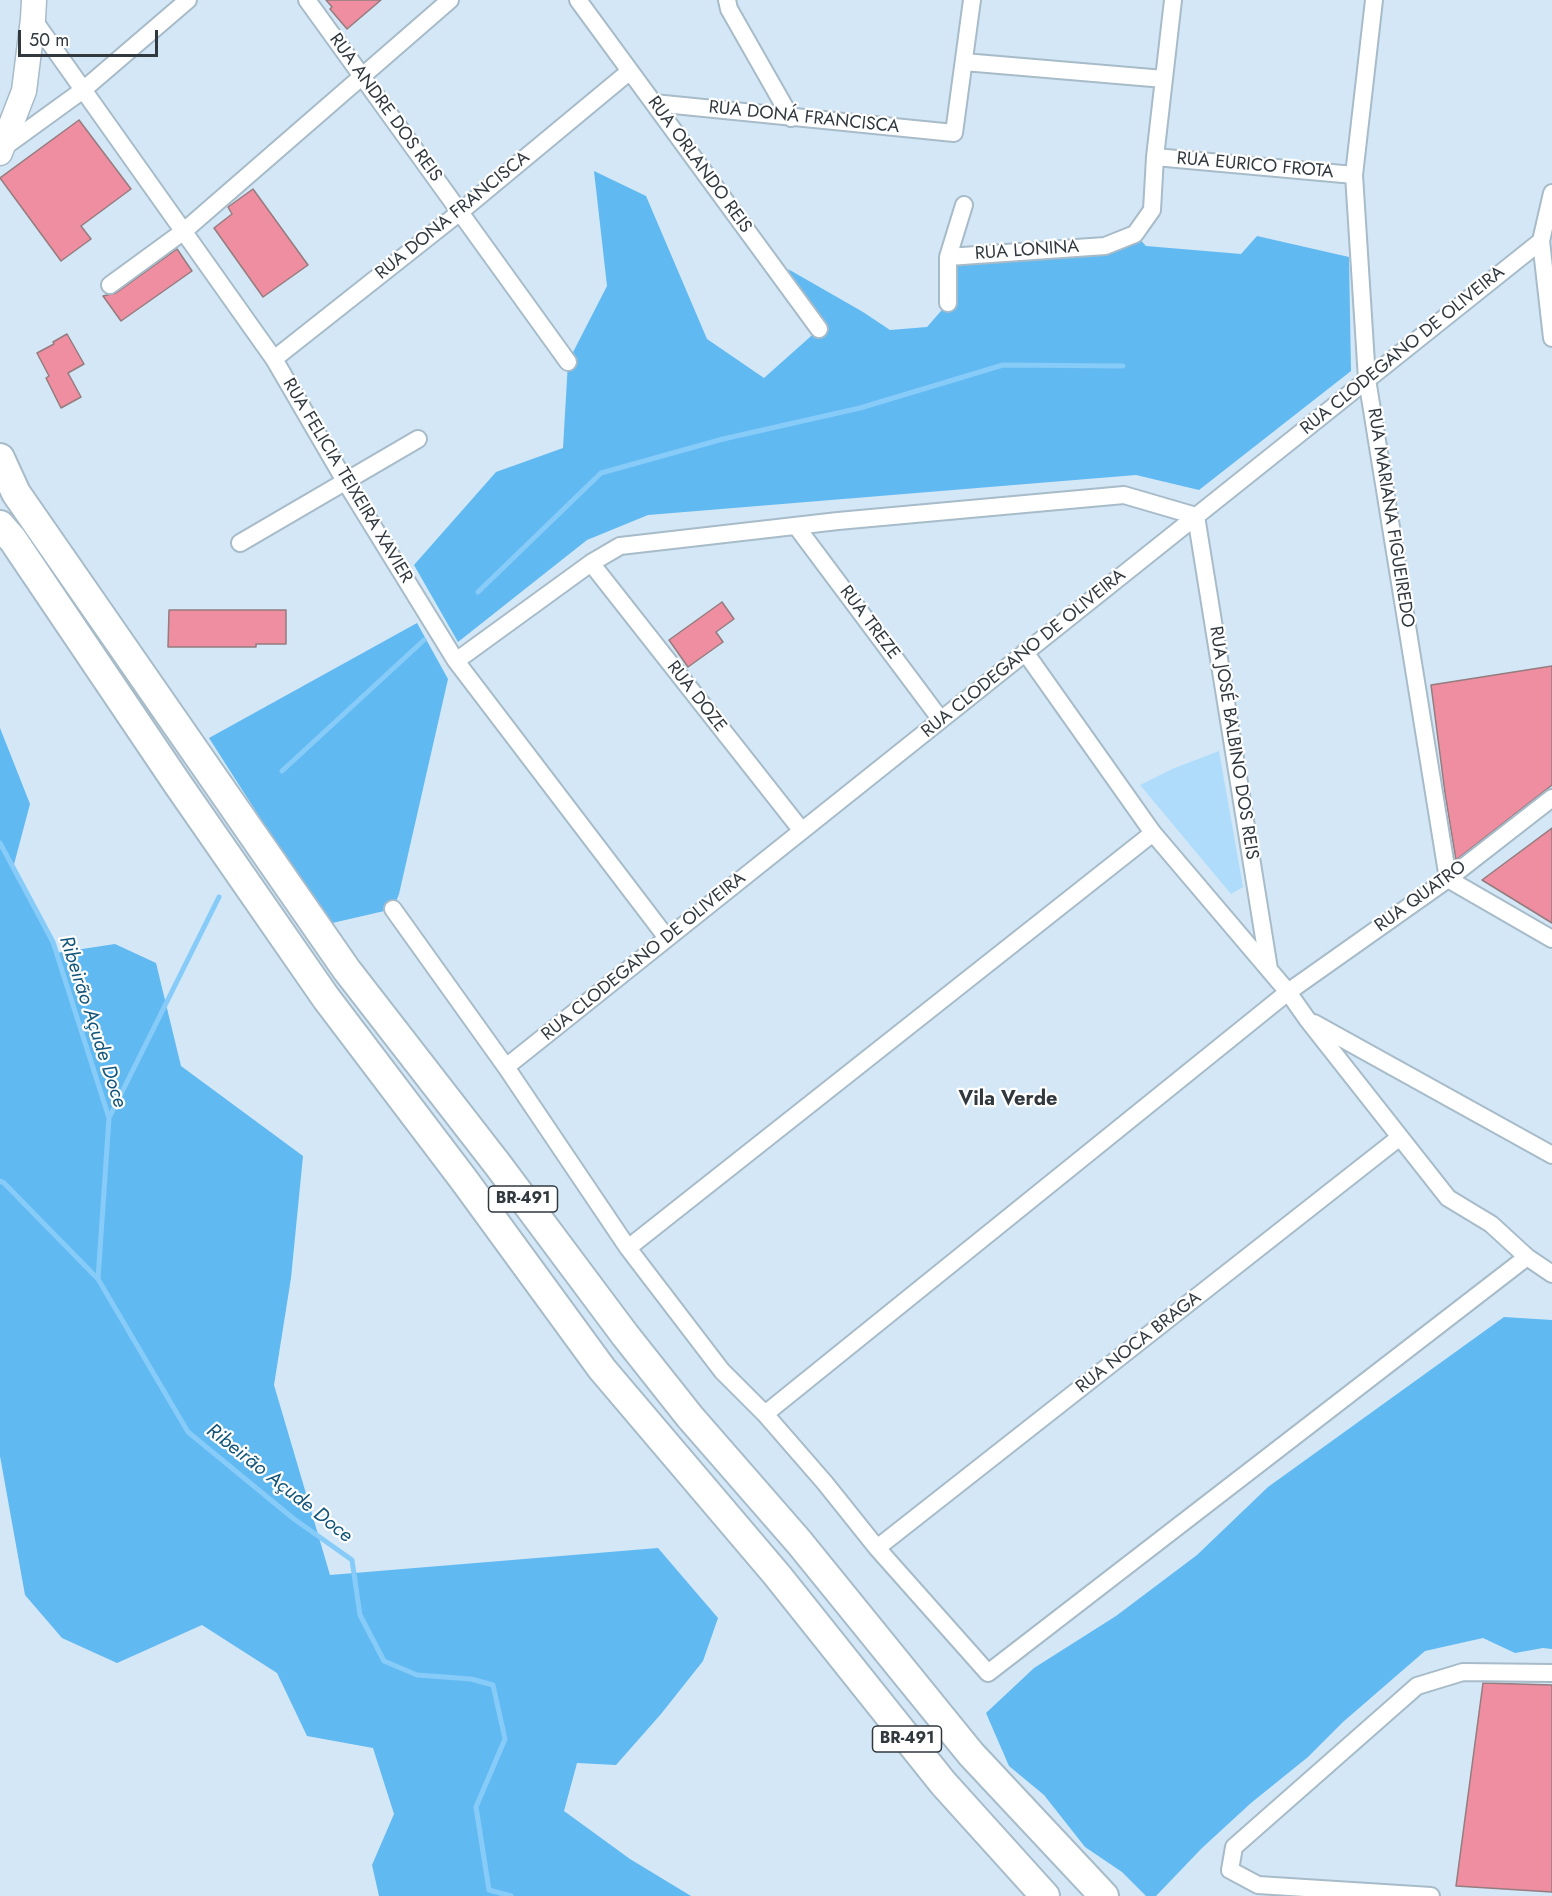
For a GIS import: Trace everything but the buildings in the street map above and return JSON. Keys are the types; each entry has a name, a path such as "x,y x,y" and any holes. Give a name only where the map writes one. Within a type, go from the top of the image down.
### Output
{"highway":[{"name":"BR-491","path":"0,458 16,493 346,969 498,1165 625,1335 690,1417 799,1542 971,1754 1104,1896"},
{"name":"BR-491","path":"0,525 13,540 326,998 464,1180 602,1369 777,1575 943,1783 1045,1896"}],"main road":[{"path":"1,150 24,91 34,10"}],"street":[{"path":"1,150 83,90 188,0"},
{"name":"RUA ANDRE DOS REIS","path":"307,0 568,362"},
{"path":"110,285 184,231 450,0"},
{"name":"RUA ORLANDO REIS","path":"578,0 819,329"},
{"path":"727,0 729,9 791,118"},
{"path":"972,0 964,62 1164,79"},
{"path":"1155,158 1173,0"},
{"name":"RUA MARIANA FIGUEIREDO","path":"1374,0 1354,176 1367,379 1448,879"},
{"name":"RUA FELICIA TEIXEIRA XAVIER","path":"34,10 83,90 274,359 345,481 456,661 667,938"},
{"name":"RUA DONÁ FRANCISCA","path":"654,103 954,133 964,62"},
{"name":"RUA DONA FRANCISCA","path":"274,359 460,212 630,71"},
{"name":"RUA EURICO FROTA","path":"1155,158 1354,176"},
{"name":"RUA LONINA","path":"948,257 1105,246 1135,234 1152,210 1155,158"},
{"path":"1552,194 1541,241 1552,338"},
{"path":"948,303 948,257 964,205"},
{"name":"RUA CLODEGANO DE OLIVEIRA","path":"506,1067 1541,241"},
{"path":"240,543 418,439"},
{"path":"456,661 591,563 620,546 796,526 1124,495 1196,516"},
{"name":"RUA JOSÉ BALBINO DOS REIS","path":"1196,516 1269,969"},
{"name":"RUA TREZE","path":"796,526 941,720"},
{"name":"RUA DOZE","path":"591,563 802,831"},
{"path":"1026,652 1153,833 1269,969 1448,1198 1491,1224 1527,1257 1552,1274"},
{"name":"RUA QUATRO","path":"765,1414 1287,992 1448,879 1552,798"},
{"path":"628,1248 1153,833"},
{"path":"1448,879 1552,939"},
{"path":"393,909 506,1067 628,1248 722,1371 765,1414 877,1548 988,1673 1527,1257"},
{"path":"1307,1019 1552,1155"},
{"name":"RUA NOCA BRAGA","path":"877,1548 1400,1137"},
{"path":"1431,1896 1258,1885 1230,1870 1234,1847 1417,1686 1463,1672 1552,1673"}],"shaded area":[{"path":"594,171 646,196 707,339 764,378 819,329 788,269 890,330 927,327 948,303 948,257 1105,246 1135,234 1146,246 1241,254 1257,236 1349,257 1351,371 1199,490 1136,475 648,515 587,540 458,642 414,565 496,472 563,448 568,362 607,286"},
{"path":"417,623 448,679 399,894 393,909 328,924 209,738"},
{"path":"0,728 30,804 13,868 56,953 115,944 156,963 181,1066 303,1156 291,1278 274,1385 330,1575 658,1548 718,1618 703,1661 616,1765 577,1763 564,1811 630,1859 691,1896 379,1896 372,1865 394,1814 373,1748 307,1736 277,1673 202,1625 117,1663 62,1638 25,1595 0,1456"},
{"path":"1219,751 1243,887 1231,894 1140,785 1172,769"},
{"path":"1504,1317 1552,1320 1552,1649 1543,1648 1515,1653 1483,1638 1425,1651 1343,1722 1308,1757 1251,1803 1202,1848 1156,1896 1146,1896 1122,1872 1085,1847 1044,1795 1009,1766 986,1713 1034,1668 1116,1616 1197,1555 1268,1487"}],"waterway":[{"path":"478,592 601,473 723,439 860,408 1003,365 1123,366"},
{"path":"282,771 424,640"},
{"name":"Ribeirão Açude Doce","path":"0,843 53,942 109,1118 98,1279 188,1432 294,1519 352,1560 360,1615 384,1661 417,1675 471,1679 493,1685 505,1739 476,1807 489,1890 511,1896"},
{"path":"109,1118 219,897"},
{"path":"0,1181 98,1279"}],"district":[{"name":"Vila Verde","path":"1008,1100"}]}
